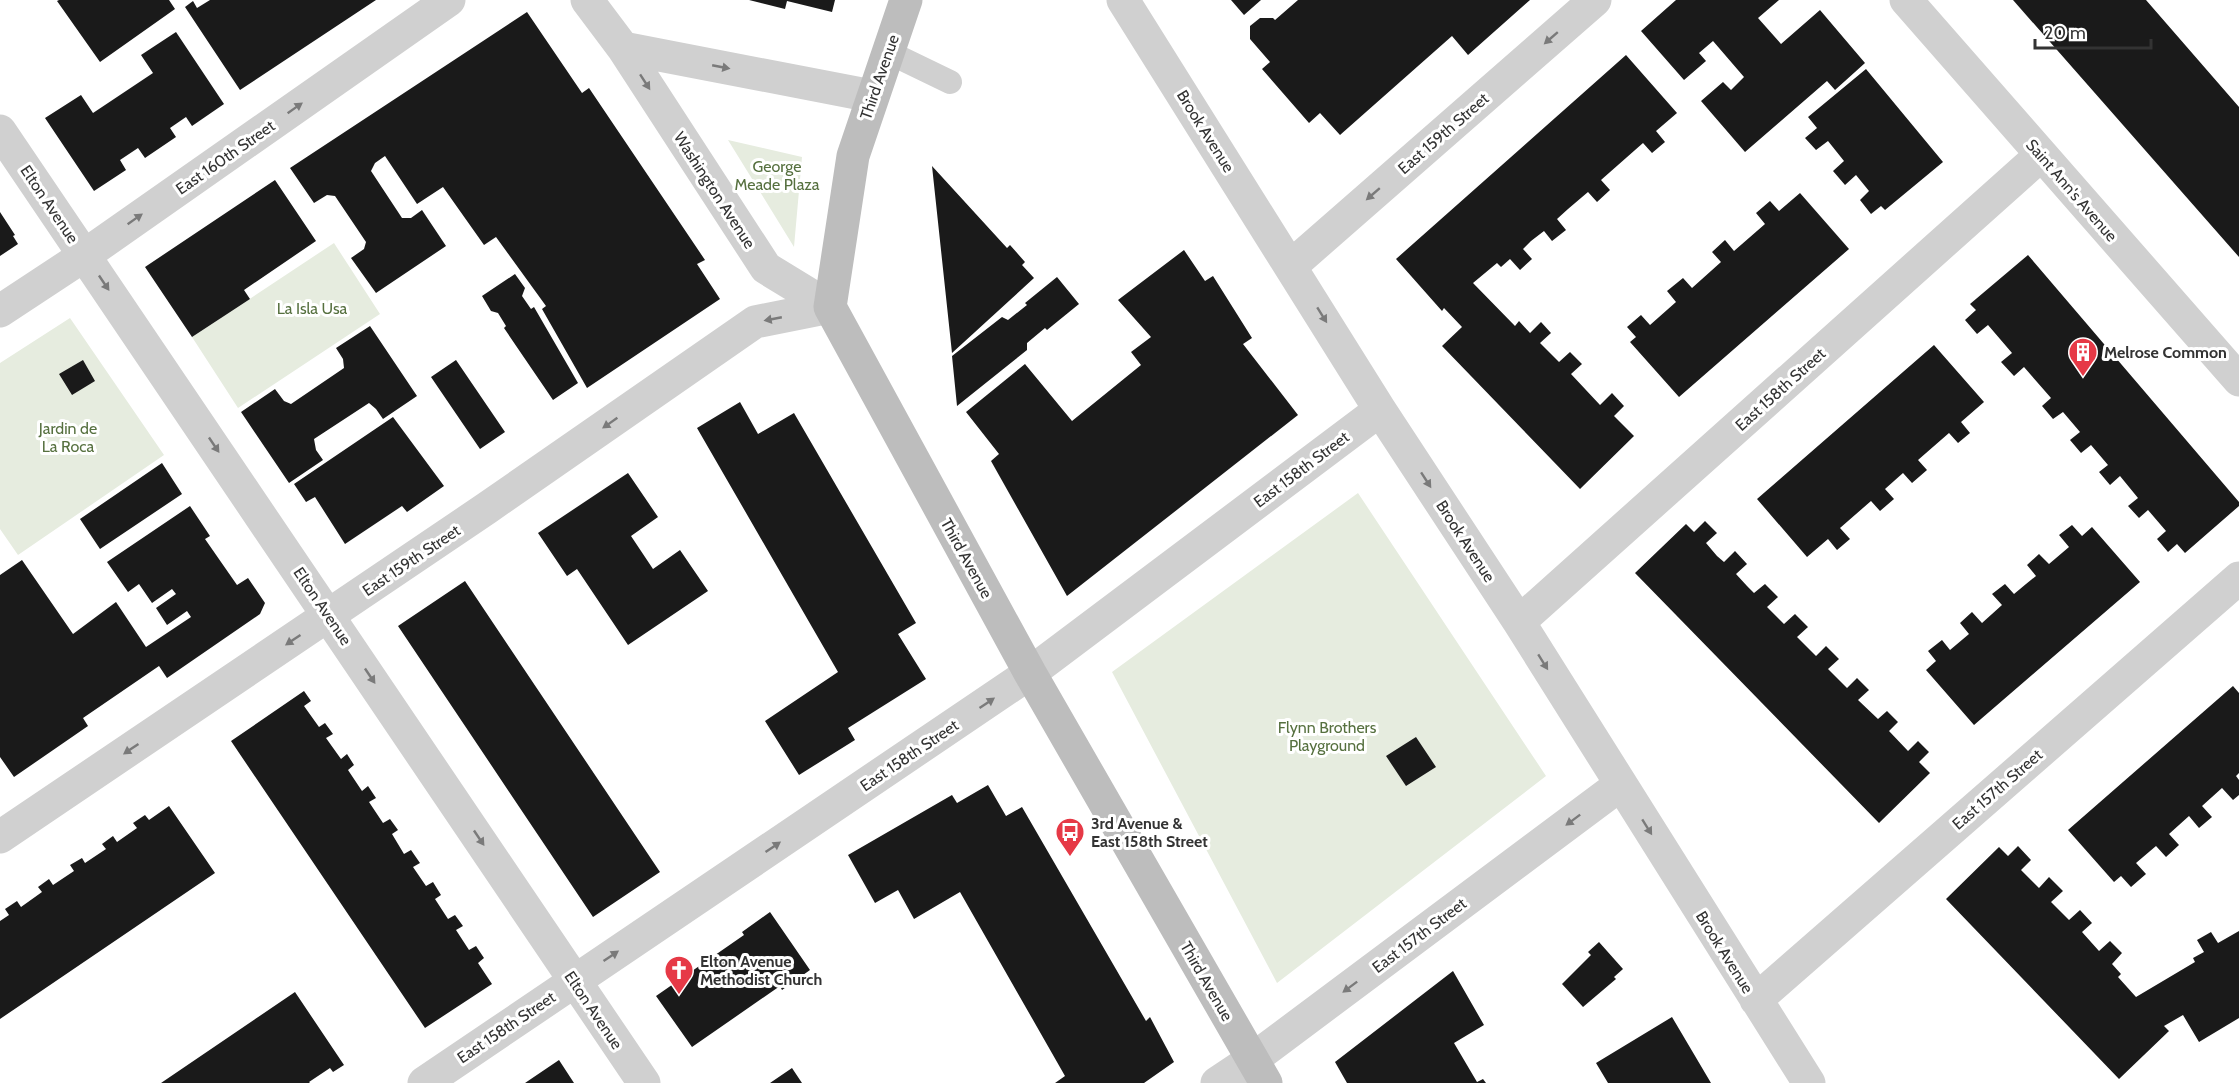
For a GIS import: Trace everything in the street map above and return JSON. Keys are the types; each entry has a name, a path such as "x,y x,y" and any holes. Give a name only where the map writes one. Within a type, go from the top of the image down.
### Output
{"main road":[{"name":"Third Avenue","path":"906,0 853,156 830,308 1030,673 1259,1071"}],"street":[{"name":"East 160th Street","path":"0,311 85,255 449,0"},
{"name":"Washington Avenue","path":"587,0 623,48 766,268 830,308"},
{"name":"Brook Avenue","path":"1123,0 1380,410 1519,622 1809,1083"},
{"name":"East 159th Street","path":"1291,266 1596,0"},
{"name":"Saint Ann's Avenue","path":"1906,0 2239,380"},
{"path":"623,48 872,96"},
{"name":"Elton Avenue","path":"0,131 644,1083"},
{"name":"East 158th Street","path":"1519,622 2041,155"},
{"name":"East 159th Street","path":"0,837 329,615 755,322 830,308"},
{"name":"East 158th Street","path":"424,1083 1030,673 1380,410"},
{"name":"East 157th Street","path":"1756,1000 2239,579"},
{"name":"East 157th Street","path":"1217,1083 1259,1071 1620,785"}],"lane":[{"path":"888,52 950,82"}],"green space":[{"name":"George Meade Plaza","path":"728,140 802,157 794,247"},
{"name":"La Isla Usa","path":"334,243 380,314 238,408 192,337"},
{"name":"Jardin de La Roca","path":"70,318 164,455 18,555 0,529 0,363"},
{"name":"Flynn Brothers Playground","path":"1358,493 1546,776 1277,983 1112,672"}],"building":[{"path":"169,0 175,9 100,62 57,1"},
{"path":"210,0 376,0 240,90 185,7 193,1 197,8"},
{"path":"749,0 835,0 832,12 787,1 785,9"},
{"path":"1231,0 1261,0 1244,15"},
{"path":"1298,0 1530,0 1468,55 1452,36 1340,135 1320,113 1309,123 1262,69 1270,62 1250,39 1250,26 1260,18 1275,20"},
{"path":"1676,0 1779,0 1758,18 1781,44 1820,10 1865,63 1835,90 1827,81 1745,152 1701,101 1723,82 1731,90 1744,77 1713,41 1699,53 1706,61 1684,80 1641,31"},
{"path":"2013,0 2146,0 2239,107 2239,257"},
{"path":"527,12 582,93 589,88 705,260 697,264 720,299 587,388 542,309 546,306 496,237 484,245 443,187 417,204 385,156 375,163 371,171 402,218 411,218 422,210 446,246 376,293 351,258 364,249 366,242 335,196 327,195 314,203 290,168"},
{"path":"176,32 224,104 192,126 186,117 170,128 176,137 145,158 138,148 120,160 126,170 94,191 45,118 81,95 93,113 153,73 141,55"},
{"path":"1626,55 1677,113 1656,131 1665,142 1652,153 1643,143 1601,180 1610,190 1597,202 1588,192 1557,219 1566,230 1552,241 1544,231 1531,241 1523,249 1532,259 1520,270 1510,259 1501,267 1497,263 1473,283 1515,326 1519,321 1530,333 1541,322 1551,333 1540,343 1559,362 1570,352 1582,364 1571,374 1600,405 1612,393 1624,406 1614,416 1634,436 1580,489 1442,346 1462,327 1444,308 1442,311 1396,259"},
{"path":"1866,69 1943,162 1885,210 1881,206 1871,214 1860,200 1869,191 1856,175 1845,185 1833,171 1844,161 1828,141 1816,150 1805,138 1817,128 1808,117"},
{"path":"932,166 1007,248 1010,245 1025,262 1022,265 1034,278 952,353"},
{"path":"275,180 316,241 244,290 250,299 192,337 145,267"},
{"path":"1800,193 1849,249 1679,397 1630,342 1636,337 1627,327 1641,315 1650,325 1676,302 1667,291 1683,278 1692,288 1721,262 1712,252 1725,240 1734,251 1765,224 1756,213 1770,201 1779,211"},
{"path":"0,212 18,244 0,256"},
{"path":"1184,250 1205,281 1213,276 1252,338 1243,344 1298,415 1067,596 991,461 999,454 966,412 1025,364 1072,421 1141,365 1131,352 1151,337 1118,300"},
{"path":"2028,255 2239,502 2239,506 2185,553 2177,544 2168,552 2157,539 2166,531 2148,510 2139,518 2128,506 2138,498 2120,476 2110,485 2099,472 2108,465 2091,445 2081,453 2070,440 2080,432 2063,412 2053,419 2042,406 2051,398 2024,367 2014,376 2001,362 2012,353 1988,325 1977,334 1965,320 1976,310 1970,304"},
{"path":"515,274 525,288 522,296 531,309 534,307 578,383 553,400 504,328 506,326 498,313 491,311 482,296"},
{"path":"1057,277 1079,304 1027,343 1027,350 957,406 952,356 1002,317 1008,320"},
{"path":"370,326 417,396 383,419 369,403 314,439 316,450 323,460 289,483 241,412 275,389 284,401 291,404 344,368 343,359 336,348"},
{"path":"1934,345 1984,402 1961,422 1970,433 1958,443 1949,433 1918,460 1927,470 1912,483 1903,473 1885,489 1894,499 1880,511 1871,501 1840,528 1850,539 1837,550 1828,539 1807,557 1757,499"},
{"path":"83,360 95,381 72,395 59,374"},
{"path":"456,360 505,432 480,449 431,377"},
{"path":"740,402 758,434 794,413 916,623 898,634 926,679 848,728 855,740 799,775 765,721 838,672 697,428"},
{"path":"393,417 444,486 407,512 402,506 345,544 315,497 306,502 294,484"},
{"path":"162,463 182,494 100,549 80,519"},
{"path":"628,473 658,517 631,536 653,569 680,550 708,591 628,645 577,569 567,576 538,533"},
{"path":"190,506 210,536 205,539 237,585 248,578 265,603 260,614 167,678 159,666 83,718 88,726 14,777 0,757 0,575 22,560 73,634 116,602 146,647 191,617 187,611 167,625 156,608 176,594 172,589 152,603 139,584 128,592 107,562"},
{"path":"1705,521 1717,533 1706,543 1717,556 1724,562 1735,551 1747,564 1736,574 1747,586 1754,593 1765,584 1778,597 1767,607 1784,624 1795,614 1808,627 1797,637 1816,656 1826,646 1839,659 1828,669 1847,688 1857,678 1869,690 1858,700 1878,719 1887,711 1898,722 1889,731 1908,751 1918,741 1929,752 1919,762 1930,773 1879,823 1635,573 1686,524 1694,532"},
{"path":"2072,525 2082,536 2092,527 2140,582 1974,725 1926,670 1936,661 1928,651 1942,640 1950,650 1969,634 1960,623 1972,612 1982,623 2002,605 1992,594 2005,584 2014,594 2036,576 2027,565 2039,554 2049,564 2069,547 2059,535"},
{"path":"465,581 660,872 593,917 398,626"},
{"path":"2233,686 2239,693 2239,773 2236,776 2239,780 2239,795 2233,800 2222,788 2202,806 2212,817 2199,828 2189,816 2169,834 2179,845 2166,857 2156,846 2136,863 2146,874 2131,887 2121,876 2114,882 2068,830"},
{"path":"304,691 311,701 304,706 319,727 325,723 333,734 326,738 341,759 347,754 354,765 348,770 362,791 368,786 376,798 369,802 383,823 390,819 398,830 392,834 404,854 411,850 420,863 413,867 426,886 433,882 441,895 435,899 448,919 455,915 463,926 456,930 469,950 476,946 484,958 478,963 492,984 425,1028 231,741"},
{"path":"1416,737 1436,767 1406,786 1386,756"},
{"path":"988,785 1006,816 1022,807 1146,1021 1150,1017 1174,1062 1144,1083 1055,1083 1065,1076 960,892 914,919 898,890 875,903 848,855 952,795 957,803"},
{"path":"169,806 215,873 0,1019 0,921 9,915 5,909 17,901 21,907 42,892 38,887 49,879 53,885 74,871 70,865 82,858 85,863 106,849 102,844 113,836 117,842 137,828 133,823 145,815 149,820"},
{"path":"2018,846 2031,860 2021,870 2039,888 2049,877 2063,891 2051,902 2069,920 2080,910 2092,923 2082,932 2099,951 2110,941 2122,953 2112,964 2121,974 2118,977 2136,997 2195,962 2193,958 2204,952 2197,940 2211,932 2218,943 2239,931 2239,1018 2199,1042 2183,1015 2164,1026 2169,1031 2119,1079 1946,899 1999,847 2008,856"},
{"path":"770,912 810,970 782,990 780,986 692,1047 656,996 744,935 742,932"},
{"path":"1599,942 1623,969 1614,977 1616,979 1583,1007 1562,984 1591,955 1588,952"},
{"path":"1453,971 1484,1025 1454,1043 1477,1082 1483,1079 1486,1083 1347,1083 1335,1062"},
{"path":"295,992 344,1065 333,1072 330,1068 310,1083 161,1083"},
{"path":"1672,1017 1711,1083 1608,1083 1596,1063"},
{"path":"559,1060 574,1083 525,1083"},
{"path":"792,1068 802,1083 770,1083"}],"place":[{"name":"Melrose Common","path":"2083,378"},
{"name":"3rd Avenue & East 158th Street","path":"1070,858"},
{"name":"Elton Avenue Methodist Church","path":"679,996"}]}
